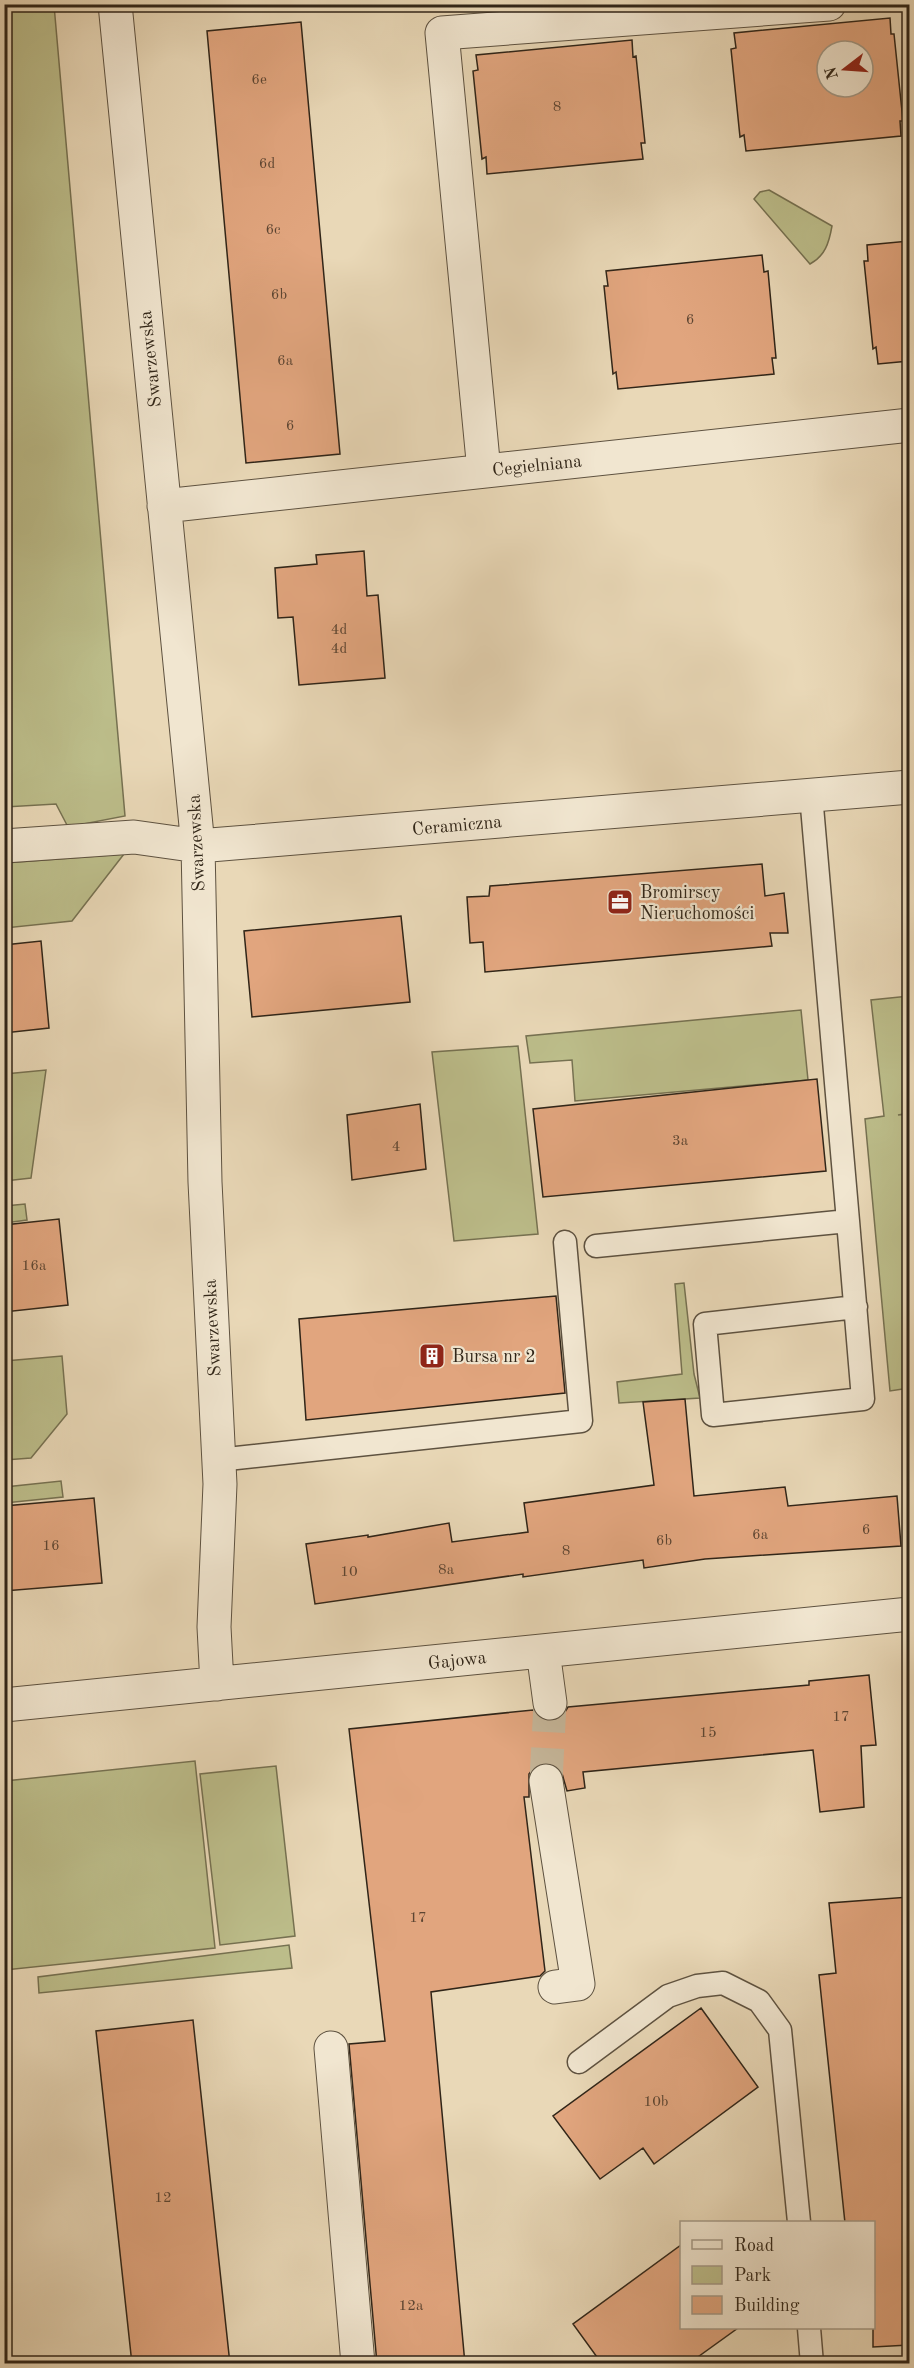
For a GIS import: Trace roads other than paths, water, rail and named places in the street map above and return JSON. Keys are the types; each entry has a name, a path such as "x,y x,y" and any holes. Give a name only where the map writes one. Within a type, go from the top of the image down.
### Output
{"street":[{"name":"Swarzewska","path":"115,4 198,846 205,1182 219,1460 214,1627 217,1684"},
{"path":"484,471 442,33 829,4"},
{"name":"Cegielniana","path":"164,506 909,425"},
{"name":"Ceramiczna","path":"4,846 134,837 198,846 909,787"},
{"name":"Gajowa","path":"4,1705 909,1614"},
{"path":"543,1651 550,1702"},
{"path":"546,1781 578,1984 555,1987"},
{"path":"331,2048 358,2364"}],"lane":[{"path":"811,795 849,1221 856,1307 863,1399 713,1415 705,1324 856,1307"},
{"path":"596,1246 849,1221"},
{"path":"219,1460 581,1421 565,1242"},
{"path":"579,2062 668,1996 697,1986 723,1983 759,2001 780,2030 799,2221"},
{"path":"809,2329 812,2364"}],"tunnel":[{"path":"546,1781 550,1703"}],"place":[{"name":"Bromirscy Nieruchomości","path":"620,902"},
{"name":"Bursa nr 2","path":"432,1356"}]}
